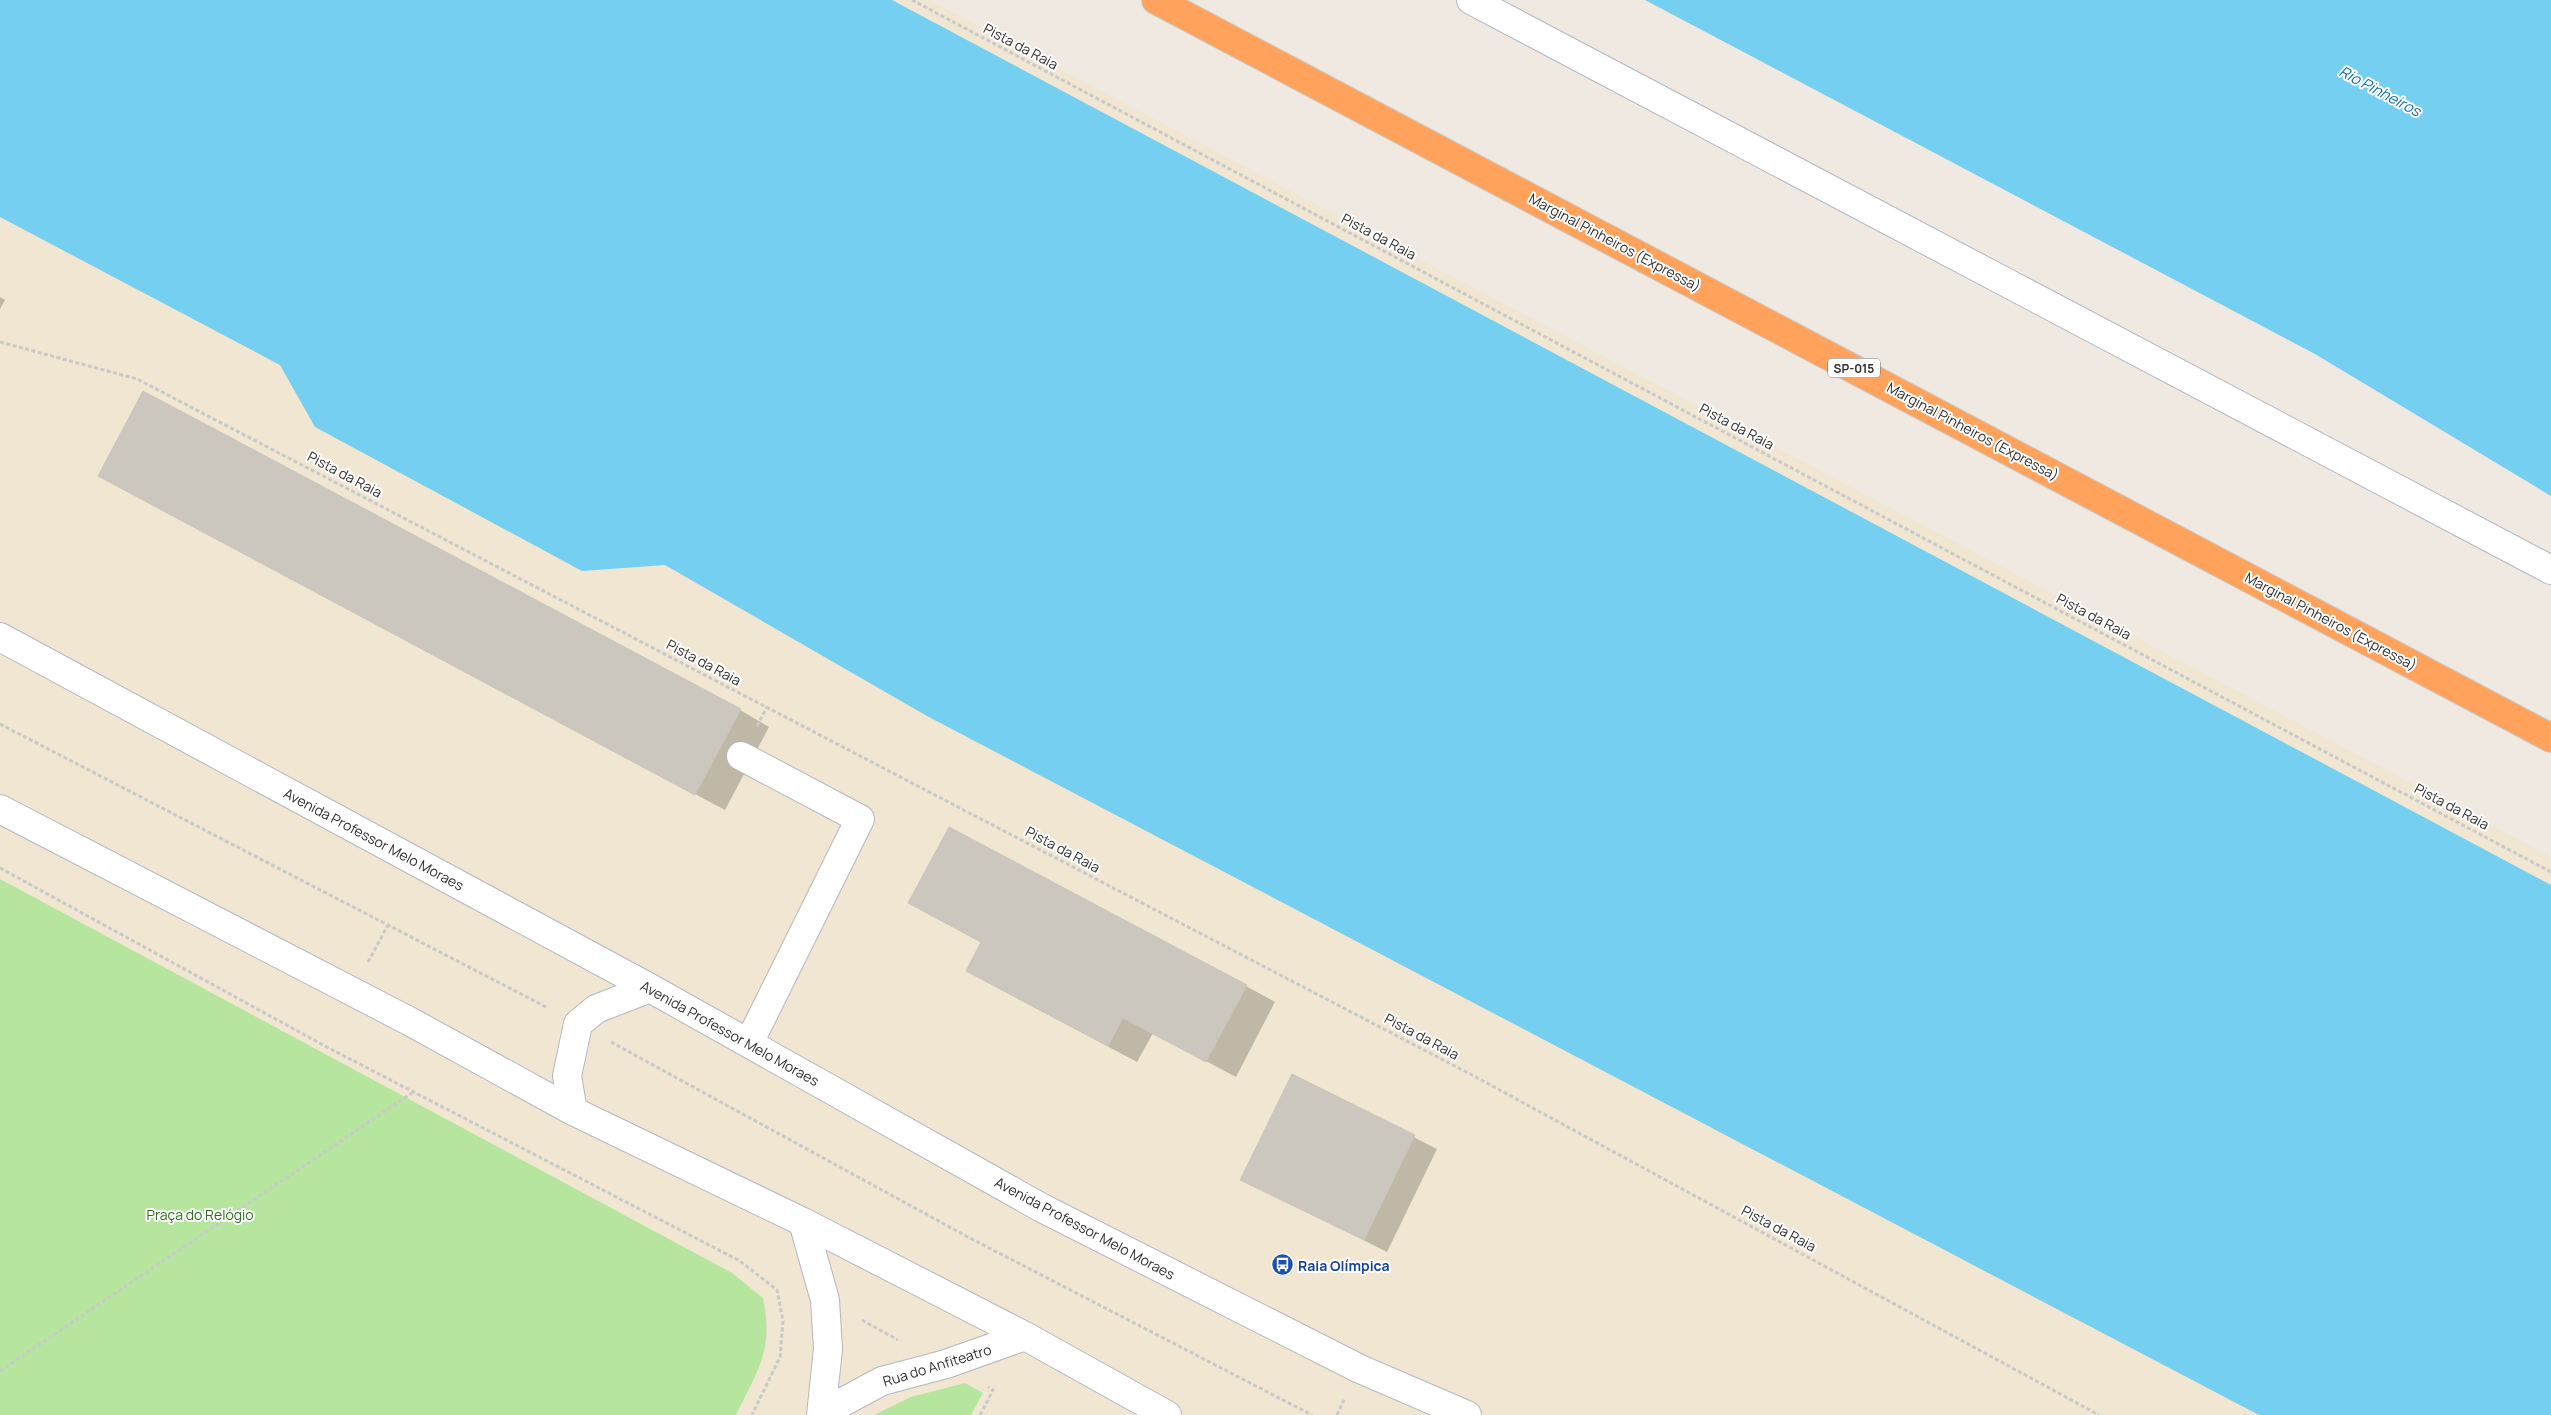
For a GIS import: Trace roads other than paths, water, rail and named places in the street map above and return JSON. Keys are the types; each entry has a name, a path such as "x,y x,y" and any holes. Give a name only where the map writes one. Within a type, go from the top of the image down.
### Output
{"highway":[{"name":"Marginal Pinheiros (Expressa)","path":"1156,0 2551,738"}],"street":[{"path":"1471,0 2551,570"},
{"name":"Avenida Professor Melo Moraes","path":"0,637 650,988 1042,1208 1360,1369 1467,1415"},
{"path":"741,756 860,819 749,1043"},
{"path":"0,809 352,991 573,1110 803,1222 1025,1336 1167,1415"},
{"path":"573,1110 567,1076 578,1024 596,1009 650,988"},
{"path":"803,1222 825,1300 828,1349 820,1415"},
{"name":"Rua do Anfiteatro","path":"828,1415 843,1402 882,1381 946,1364 1025,1336"}],"water":[{"path":"0,0 892,0 2551,885 2551,1415 2259,1415 927,716 665,565 582,571 315,427 280,365 0,217"},
{"name":"Rio Pinheiros","path":"1645,0 2551,0 2551,496 2315,354"}],"place":[{"name":"Raia Olímpica","path":"1282,1265"}],"park label":[{"name":"Praça do Relógio","path":"200,1214"}]}
